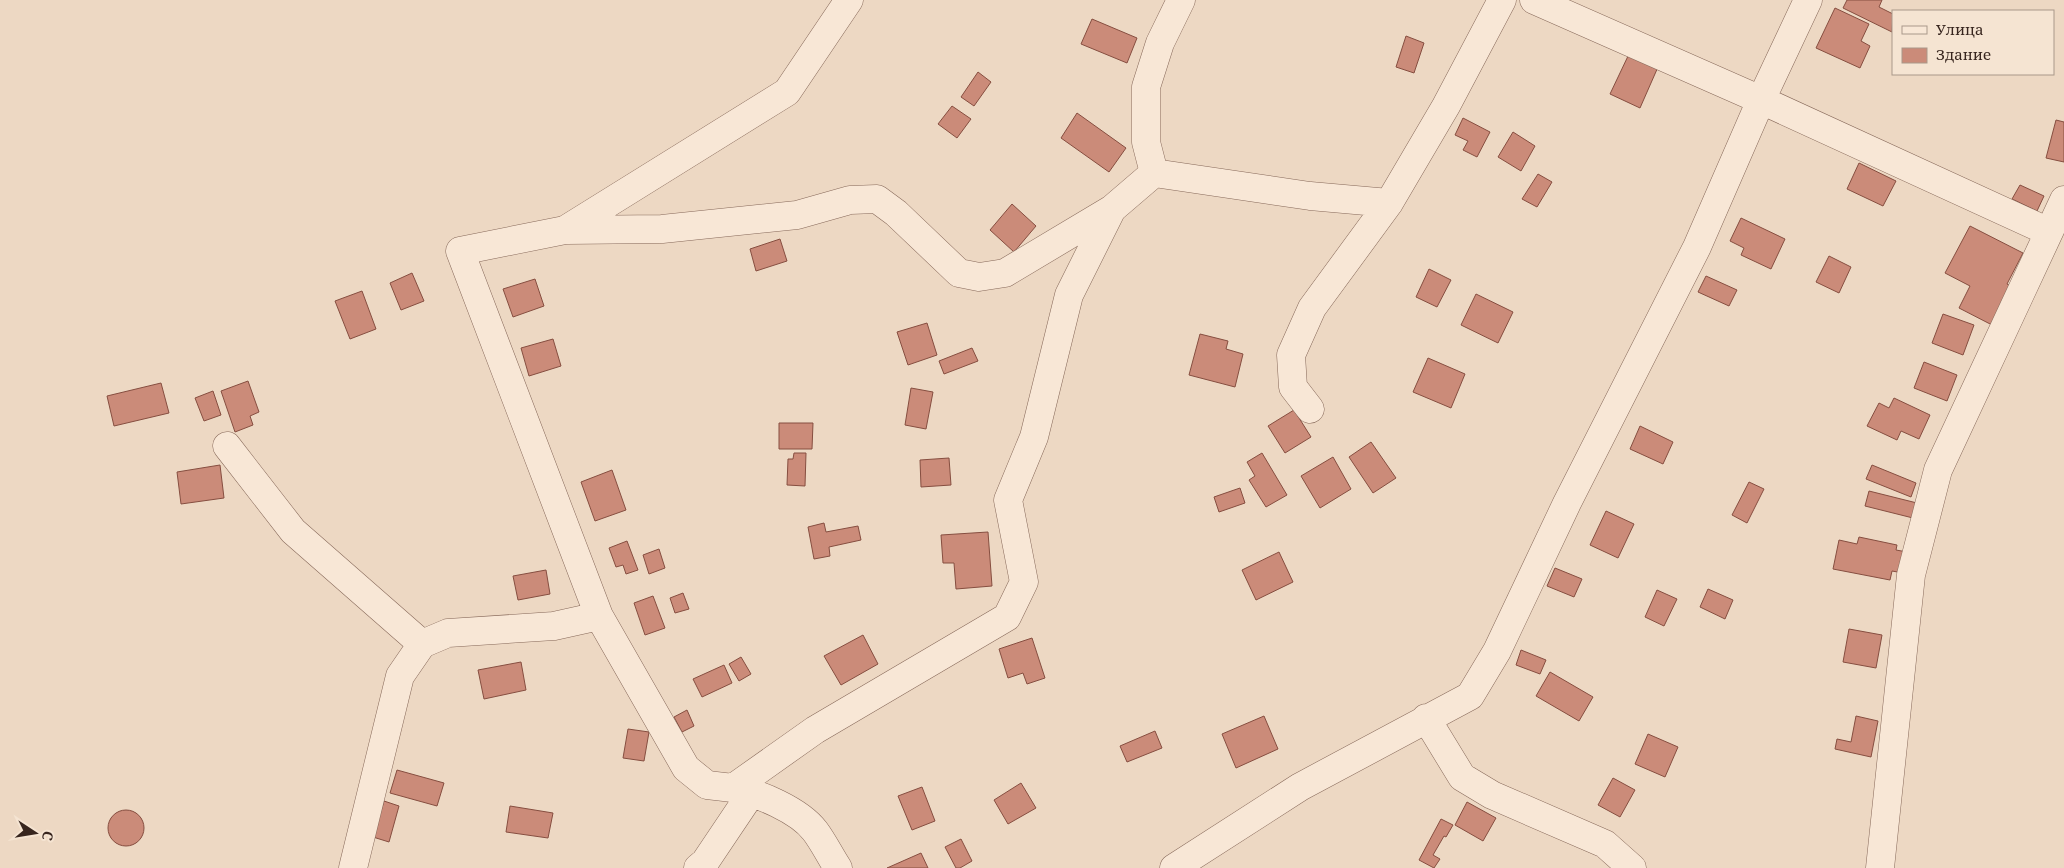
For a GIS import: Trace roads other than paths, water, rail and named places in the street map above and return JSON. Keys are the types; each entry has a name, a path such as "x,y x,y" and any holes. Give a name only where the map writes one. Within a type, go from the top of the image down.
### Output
{"street":[{"path":"565,230 787,92 849,0"},
{"path":"1154,173 1146,142 1146,86 1160,43 1181,0"},
{"path":"1310,409 1293,387 1291,354 1312,308 1389,203 1446,106 1502,0"},
{"path":"1534,0 1761,100 2049,232"},
{"path":"1174,868 1300,787 1470,696 1498,651 1567,503 1698,247 1761,100 1808,0"},
{"path":"838,868 814,830 786,808 742,790 707,785 686,768 599,616 460,251 565,230 662,229 798,215 850,200 877,199 896,213 959,273 979,277 1005,273 1112,209 1154,173 1310,196 1389,203"},
{"path":"1880,868 1911,574 1938,470 2064,200"},
{"path":"698,868 705,862 742,790 815,730 1007,617 1024,582 1008,500 1034,437 1070,295 1112,209"},
{"path":"228,446 293,531 422,644"},
{"path":"353,868 400,676 422,644 448,633 554,626 599,616"},
{"path":"1426,718 1462,777 1492,795 1604,844 1632,868"}]}
